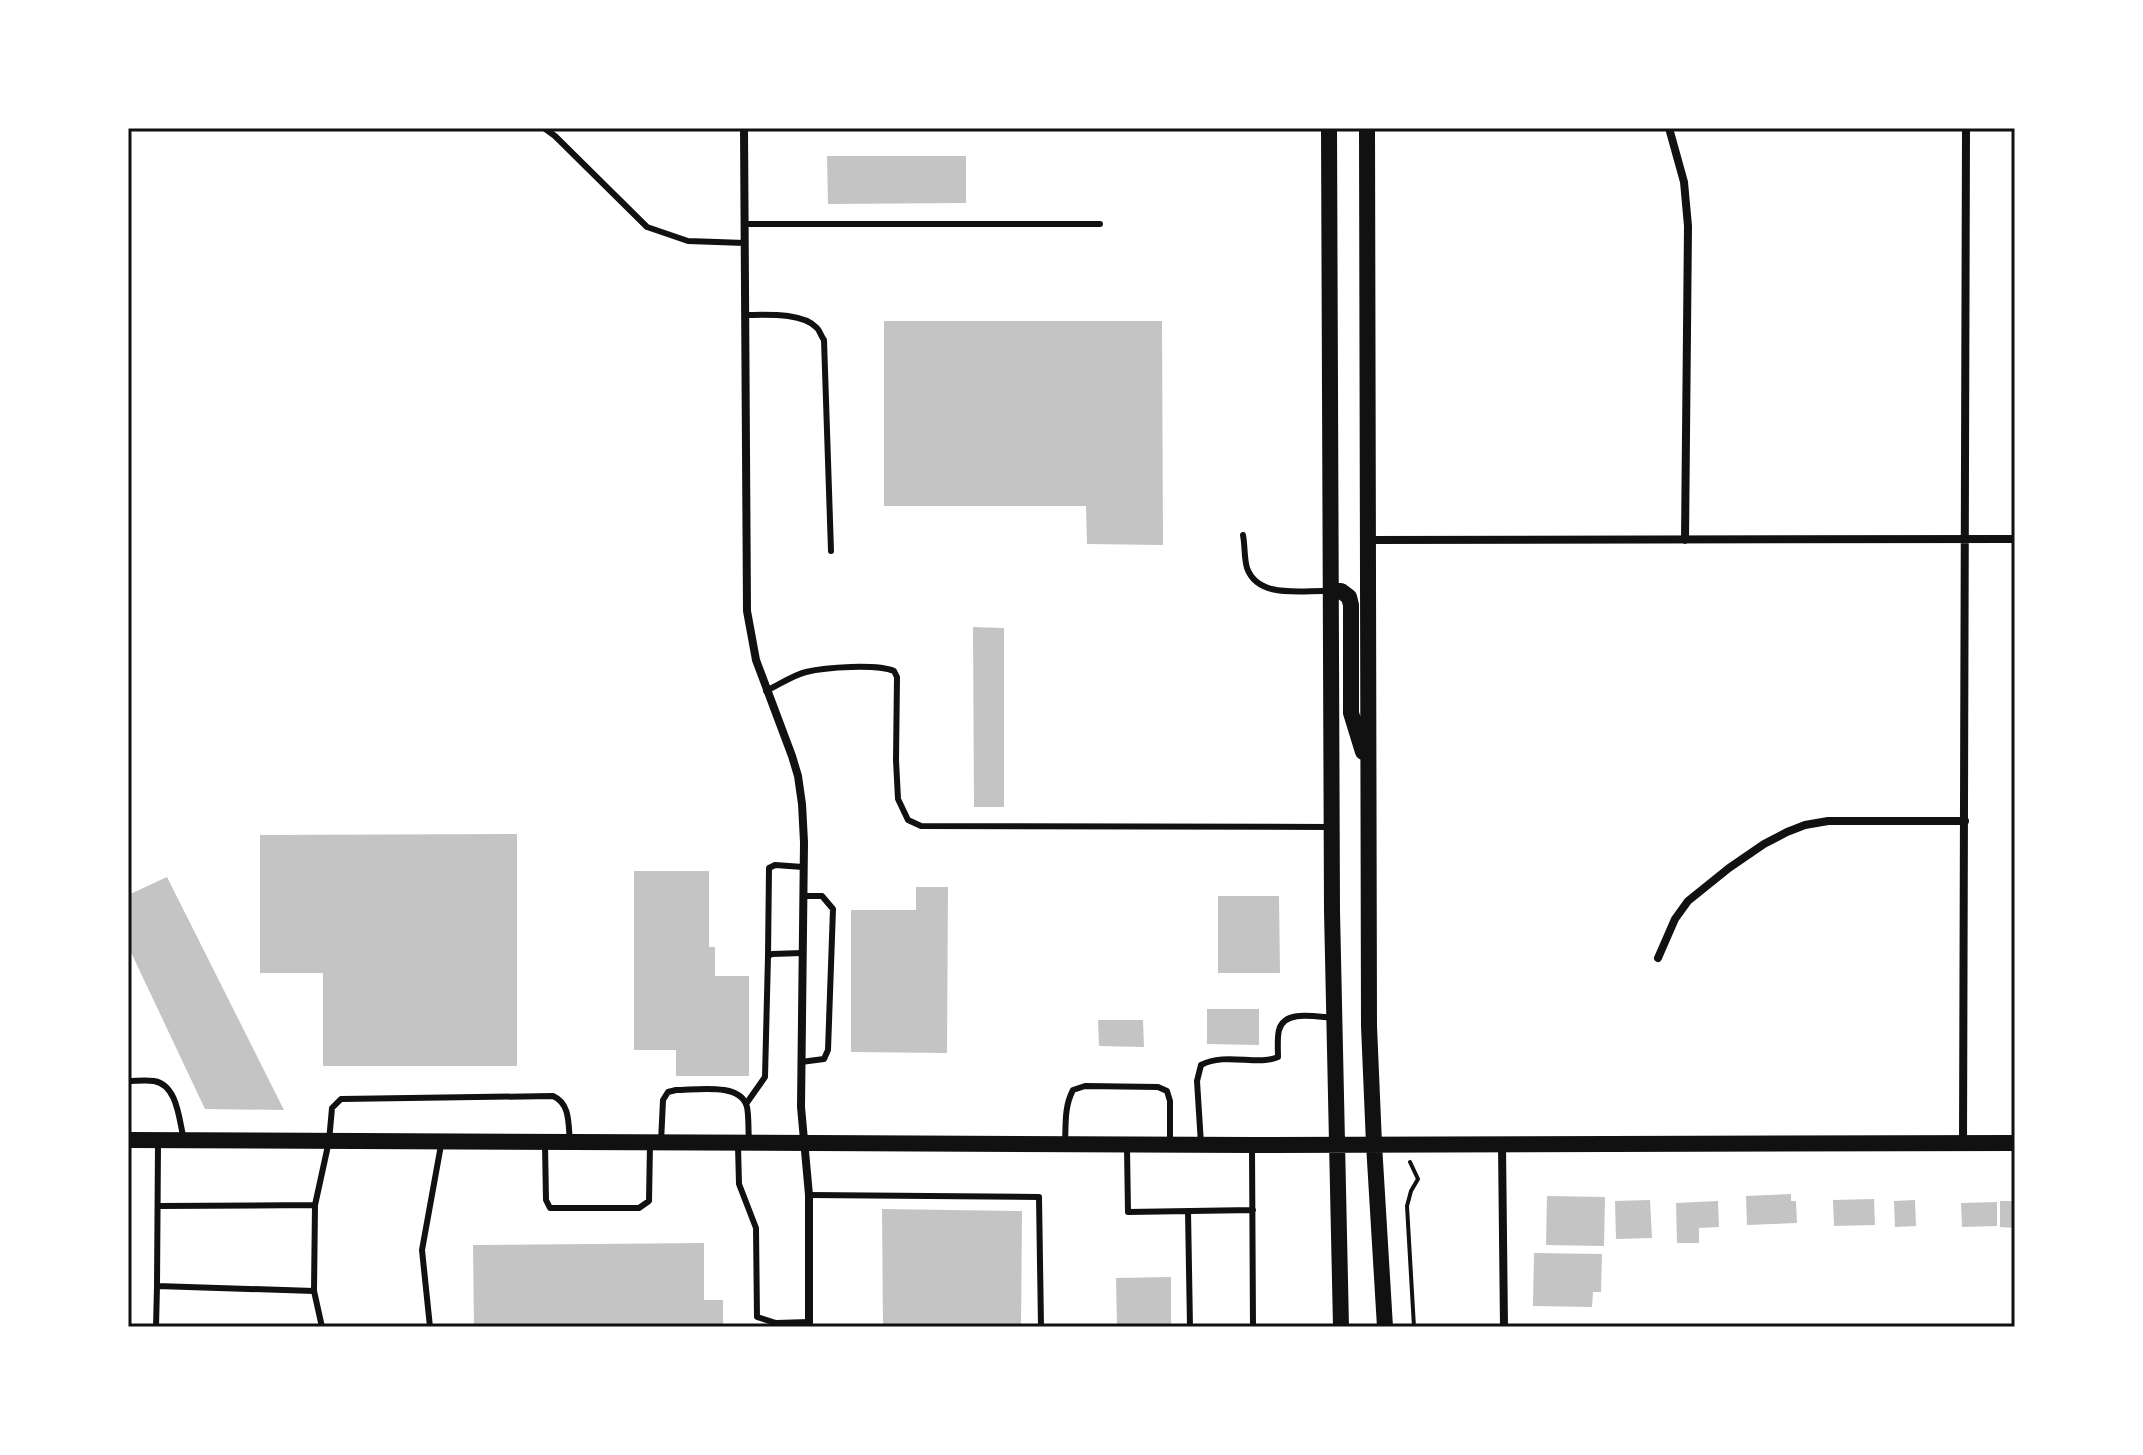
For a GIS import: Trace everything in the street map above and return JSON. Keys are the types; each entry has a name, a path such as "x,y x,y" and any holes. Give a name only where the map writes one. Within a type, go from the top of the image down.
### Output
{"main road":[{"path":"1329,128 1333,1018 1341,1327"},
{"path":"1367,128 1369,1026 1385,1327"},
{"path":"1331,591 1341,591 1349,597 1351,605 1351,713 1369,772"},
{"path":"128,1140 1252,1145 2015,1143"}],"street":[{"path":"744,128 747,611 756,660 792,756 802,804 801,1062 803,1142 809,1195 809,1324"},
{"path":"1669,128 1684,182 1688,226 1685,540"},
{"path":"1963,1143 1966,128"},
{"path":"1368,540 2015,539"},
{"path":"1658,958 1675,919 1688,901 1729,868 1787,832 1828,821 1965,821"},
{"path":"1502,1144 1504,1327"}],"lane":[{"path":"544,128 647,227 688,241 745,243"},
{"path":"745,224 1100,224"},
{"path":"745,315 782,315 808,322 817,328 824,340 831,551"},
{"path":"1243,535 1247,569 1261,587 1331,591"},
{"path":"766,691 804,672 829,668 885,668 894,671 897,677 898,799 908,820 921,826 1332,827"},
{"path":"803,867 775,865 769,868 765,1077 746,1104 739,1184 756,1228 757,1317 776,1323 809,1324"},
{"path":"801,1062 824,1059 828,1050 833,909 822,896 803,896"},
{"path":"768,956 802,953"},
{"path":"1201,1144 1197,1081 1201,1065 1209,1061 1240,1058 1272,1060 1278,1057 1279,1031 1283,1022 1291,1017 1333,1018"},
{"path":"128,1081 156,1081 164,1085 172,1094 184,1140"},
{"path":"1065,1143 1069,1098 1073,1090 1085,1086 1158,1087 1167,1091 1170,1101 1170,1144"},
{"path":"545,1142 546,1200 550,1208 639,1208 649,1201 663,1100 668,1092 730,1090 739,1093 746,1104"},
{"path":"322,1327 314,1291 315,1205 329,1141 332,1108 341,1099 553,1096 567,1111 570,1142"},
{"path":"156,1327 158,1140"},
{"path":"430,1327 422,1250 442,1141"},
{"path":"1126,1144 1128,1212 1253,1210"},
{"path":"1252,1145 1253,1327"},
{"path":"809,1195 1039,1197 1041,1327"},
{"path":"158,1206 315,1205"},
{"path":"1188,1211 1190,1327"},
{"path":"157,1286 314,1291"}],"path":[{"path":"1402,1144 1418,1179 1407,1206 1414,1327"}],"building":[{"path":"827,156 966,156 966,203 828,204"},
{"path":"884,321 1162,321 1163,545 1087,544 1086,506 884,506"},
{"path":"973,627 1004,628 1004,807 974,807"},
{"path":"517,834 517,1066 323,1066 323,973 260,973 260,835"},
{"path":"634,871 709,871 709,947 715,947 715,976 749,976 749,1076 676,1076 676,1050 634,1050"},
{"path":"167,877 284,1110 205,1109 128,946 128,895"},
{"path":"916,887 948,887 947,1053 851,1052 851,910 916,910"},
{"path":"1218,896 1279,896 1280,973 1218,973"},
{"path":"1207,1009 1259,1009 1259,1045 1207,1044"},
{"path":"1098,1020 1143,1020 1144,1047 1099,1046"},
{"path":"1791,1194 1791,1201 1796,1201 1797,1223 1747,1225 1746,1196"},
{"path":"1547,1196 1605,1197 1604,1246 1546,1245"},
{"path":"1874,1199 1875,1225 1834,1226 1833,1200"},
{"path":"1650,1200 1652,1238 1616,1239 1615,1201"},
{"path":"1915,1200 1916,1226 1895,1227 1894,1201"},
{"path":"1718,1201 1719,1227 1699,1228 1699,1243 1677,1243 1676,1203"},
{"path":"2000,1201 2015,1201 2015,1228 2000,1227"},
{"path":"1997,1202 1997,1226 1962,1227 1961,1203"},
{"path":"882,1209 1022,1211 1021,1327 883,1327"},
{"path":"704,1243 704,1300 723,1300 723,1327 474,1327 473,1245"},
{"path":"1534,1253 1602,1254 1601,1292 1593,1292 1592,1307 1533,1306"},
{"path":"1171,1277 1171,1327 1117,1327 1116,1278"}]}
